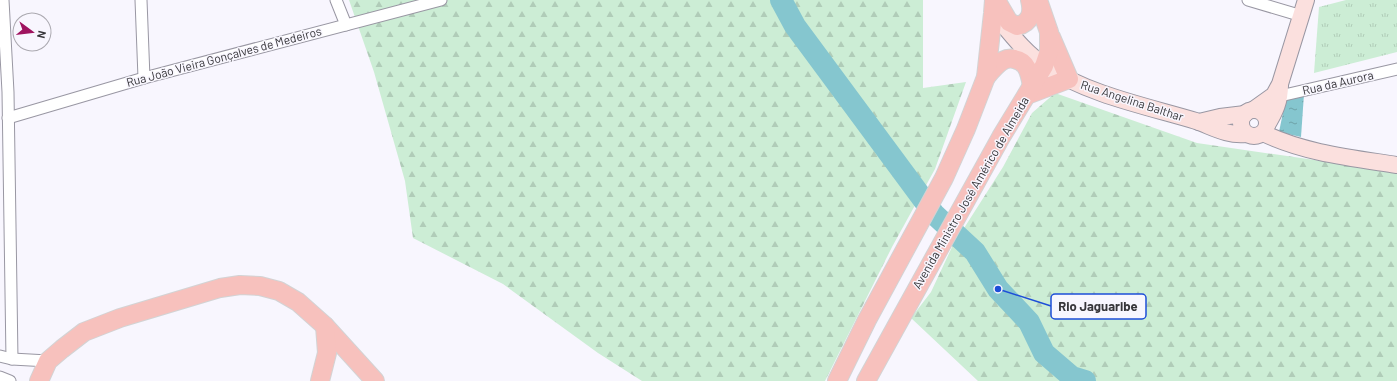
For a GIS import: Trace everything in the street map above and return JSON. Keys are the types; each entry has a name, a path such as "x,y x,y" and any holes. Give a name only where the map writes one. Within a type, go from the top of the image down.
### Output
{"main road":[{"path":"994,4 1009,22 1018,26 1025,23 1032,12 1030,0"},
{"name":"Avenida Ministro José Américo de Almeida","path":"866,381 891,333 970,194 1000,136 1044,66 1049,51 1049,32 1038,0"},
{"path":"837,381 867,320 944,178 966,130 986,77 994,4"},
{"path":"986,77 996,65 1003,60 1014,59 1023,62 1026,66 1030,74 1030,90 1069,79 1049,32"},
{"path":"39,381 48,361 62,348 84,332 120,318 220,288 240,285 260,286 279,291 298,302 325,326 374,381"},
{"path":"320,381 327,353 325,326"}],"street":[{"path":"3,0 7,57 12,359"},
{"path":"141,0 144,78"},
{"path":"336,0 346,25"},
{"name":"Rua João Vieira Gonçalves de Medeiros","path":"8,118 144,78 441,0"},
{"path":"1248,0 1302,16"},
{"path":"1278,92 1242,117 1241,126 1246,134 1255,137 1265,129 1275,112 1278,92 1306,0"},
{"name":"Rua Angelina Balthar","path":"994,4 1021,47 1044,66 1069,79 1106,94 1199,122 1226,133 1246,134"},
{"path":"0,47 7,57"},
{"name":"Rua da Aurora","path":"1278,92 1397,69"},
{"path":"1199,122 1249,112 1262,113 1265,116 1265,129 1278,140 1301,147 1353,158 1397,165"},
{"path":"0,356 12,359 48,361"},
{"path":"0,377 10,381"}],"green space":[{"path":"349,0 923,0 923,88 966,82 935,169 892,247 825,381 642,381 598,353 503,284 413,238 405,181 374,72"},
{"path":"1346,0 1397,0 1397,52 1314,73 1319,7"},
{"path":"1055,93 1197,143 1397,172 1397,381 978,381 911,318 931,292 952,247 1003,167 1032,113"}],"water":[{"path":"1304,94 1301,137 1279,132 1286,98"}],"waterway":[{"path":"781,0 795,26 934,214 975,252 998,289 1029,322 1044,353 1072,377 1085,381"}],"place":[{"name":"Rio Jaguaribe","path":"998,289"}]}
